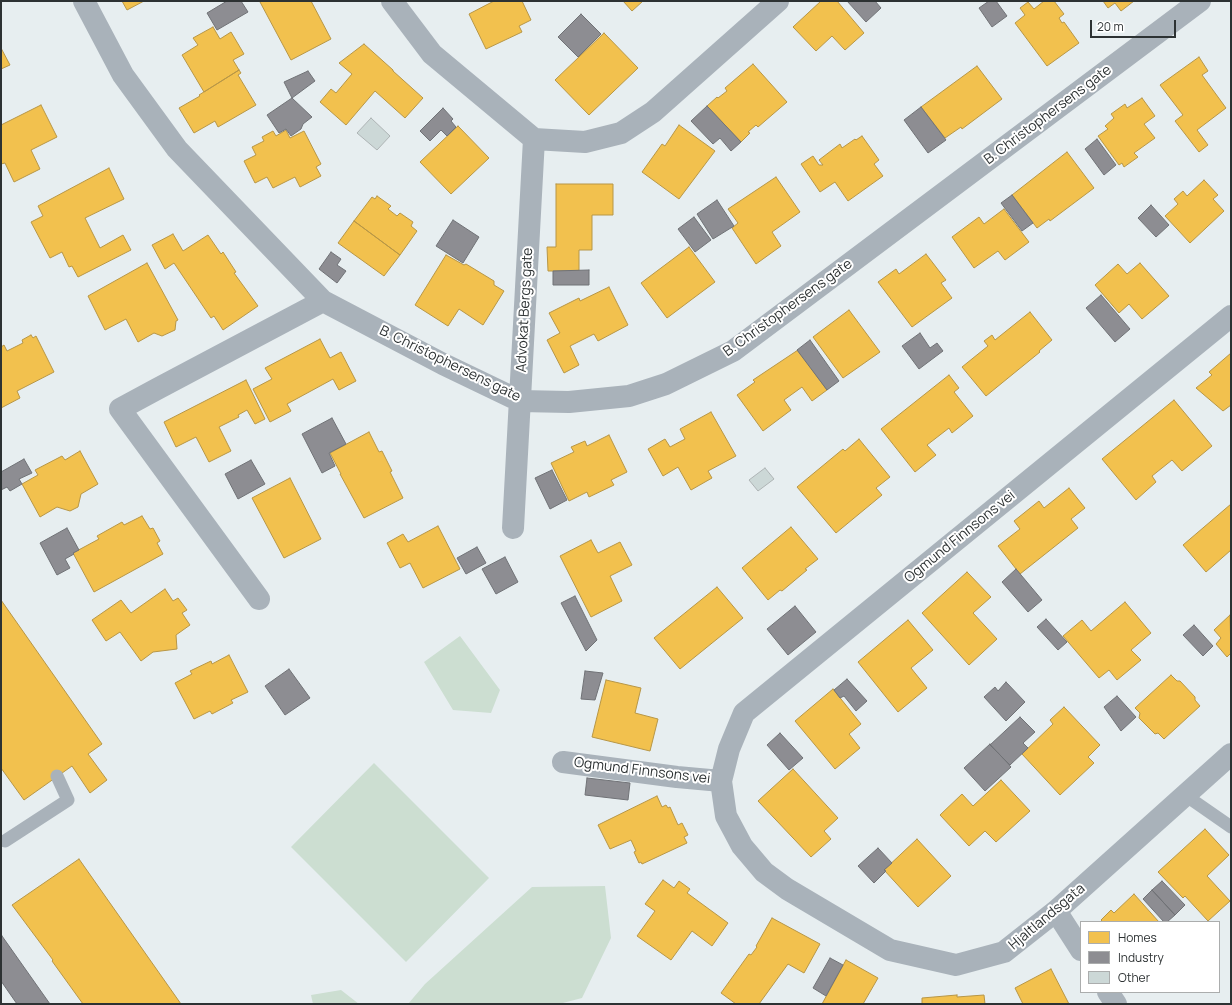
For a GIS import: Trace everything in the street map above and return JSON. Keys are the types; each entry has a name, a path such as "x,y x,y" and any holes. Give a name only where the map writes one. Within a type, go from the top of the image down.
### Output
{"street":[{"name":"B. Christophersens gate","path":"84,1 123,75 177,150 323,301 443,364 520,401 569,402 629,396 666,384 733,351 1200,1"},
{"path":"392,1 432,54 534,139 585,142 621,133 653,112 778,1"},
{"name":"Advokat Bergs gate","path":"513,528 534,139"},
{"path":"259,599 120,410 323,301"},
{"name":"Ogmund Finnsons vei","path":"726,816 721,781 729,749 744,713 1231,316"},
{"name":"Hjaltlandsgata","path":"726,816 742,846 764,872 787,889 890,950 956,966 1004,952 1056,911 1231,754"},
{"name":"Ogmund Finnsons vei","path":"563,762 721,781"},
{"path":"1056,911 1080,948"},
{"path":"1109,993 1116,1004"}],"lane":[{"path":"5,841 68,800 57,776"},
{"path":"1186,795 1231,827"}],"green space":[{"path":"460,636 500,690 491,713 453,710 424,662"},
{"path":"374,763 489,878 406,962 291,847"},
{"path":"605,886 611,938 582,998 559,1004 408,1004 425,984 532,887"},
{"path":"341,990 359,1004 313,1004 311,995"}],"building: Homes":[{"path":"122,1 144,1 127,10"},
{"path":"311,1 331,39 291,60 260,2"},
{"path":"494,1 522,1 531,20 519,26 522,32 486,49 469,14"},
{"path":"623,1 643,1 632,11"},
{"path":"821,1 837,1 864,33 845,50 832,36 816,51 793,27"},
{"path":"1044,1 1054,1 1064,14 1059,18 1062,23 1064,22 1079,43 1047,66 1015,23 1025,15 1020,8 1028,2 1034,9"},
{"path":"1103,1 1134,1 1121,11 1115,3 1108,8"},
{"path":"213,27 220,39 231,32 244,54 233,60 239,70 204,92 182,55 198,45 193,38"},
{"path":"604,33 638,68 589,115 555,80"},
{"path":"364,44 423,98 405,118 375,91 346,125 320,102 331,89 336,93 352,74 339,63"},
{"path":"1,48 10,65 1,69"},
{"path":"1199,57 1208,71 1202,75 1226,108 1197,130 1208,145 1199,152 1175,121 1183,115 1160,85"},
{"path":"753,64 787,102 758,127 756,125 748,132 750,133 741,142 707,106 727,91 725,88"},
{"path":"977,66 1002,99 962,129 961,127 945,138 921,107"},
{"path":"239,70 241,73 238,75 256,105 218,127 215,121 194,133 179,108"},
{"path":"1142,98 1155,116 1144,124 1155,138 1134,153 1138,157 1124,167 1122,163 1119,165 1098,136 1108,129 1105,126 1114,118 1111,114 1125,104 1127,108"},
{"path":"41,105 57,137 31,150 40,169 14,182 5,163 1,164 1,125"},
{"path":"679,125 715,151 679,199 642,172 662,144 665,146"},
{"path":"458,126 489,158 451,194 420,162"},
{"path":"286,130 290,138 304,131 321,164 316,167 321,176 300,187 295,177 273,188 267,177 255,183 244,161 256,155 252,147 264,141 262,137 273,131 276,136"},
{"path":"862,136 879,160 874,164 883,176 848,201 835,182 820,192 801,164 813,156 819,165 823,165 819,160 840,144 842,148"},
{"path":"1067,152 1094,188 1050,221 1049,219 1037,228 1012,195"},
{"path":"109,168 124,199 85,218 100,248 123,235 131,250 78,277 72,266 69,267 62,252 50,258 31,222 43,216 38,206"},
{"path":"776,177 800,212 772,232 781,246 756,264 732,228 738,223 728,209"},
{"path":"1204,180 1218,195 1213,199 1224,211 1190,243 1165,216 1178,204 1174,199 1183,191 1187,196"},
{"path":"556,184 613,184 613,215 592,215 592,250 579,250 579,271 548,271 547,247 556,247"},
{"path":"377,196 391,206 388,209 397,216 400,213 413,222 411,226 417,231 400,255 354,221 372,197 375,199"},
{"path":"1004,209 1029,242 1005,260 998,251 974,268 952,237 979,217 984,224"},
{"path":"354,221 400,255 384,276 338,243"},
{"path":"173,234 183,251 208,235 221,254 223,252 236,272 234,273 258,306 223,330 214,316 211,318 174,263 165,269 152,245"},
{"path":"689,247 715,282 667,318 641,283"},
{"path":"926,254 946,280 941,283 952,298 912,327 878,282 896,269 899,274"},
{"path":"446,255 464,265 466,264 494,281 494,285 504,291 483,325 459,309 448,326 415,305"},
{"path":"147,263 178,320 176,321 175,330 162,336 154,333 138,342 126,319 105,330 88,296"},
{"path":"1140,263 1169,296 1142,319 1129,304 1119,313 1095,285 1118,264 1127,274"},
{"path":"609,287 628,325 598,341 594,334 570,346 579,365 564,373 547,340 560,333 549,313 579,298 580,301"},
{"path":"849,310 880,352 843,378 813,337"},
{"path":"1030,312 1052,340 1039,351 1040,352 986,396 962,367 988,346 984,341 992,335 995,340"},
{"path":"31,335 33,338 36,336 54,372 17,391 20,398 1,408 1,347 4,345 7,351 23,343 22,340"},
{"path":"320,339 330,358 341,352 356,381 339,390 333,379 287,404 291,411 270,422 253,389 272,379 265,368"},
{"path":"798,350 827,390 812,401 802,387 784,400 791,410 763,431 737,395 755,382 753,380"},
{"path":"1231,353 1231,405 1223,411 1196,388 1212,375 1209,372"},
{"path":"949,375 959,388 954,392 973,416 952,433 949,428 927,445 936,455 915,472 881,429"},
{"path":"246,380 265,419 255,424 247,410 238,415 239,417 219,427 231,451 209,462 196,437 176,447 164,422"},
{"path":"1174,400 1212,446 1182,471 1172,460 1152,476 1156,482 1136,500 1102,459"},
{"path":"711,412 736,456 708,471 712,478 691,490 678,467 663,476 648,449 665,439 670,447 685,439 680,429"},
{"path":"369,432 379,452 382,451 392,471 390,472 403,498 364,518 330,453"},
{"path":"609,435 627,472 611,480 614,485 589,497 587,492 569,501 551,463 574,452 571,447 585,441 587,446"},
{"path":"859,439 890,477 876,488 882,495 836,533 797,487 843,449 845,451"},
{"path":"80,451 98,484 81,494 78,507 70,511 57,507 40,517 22,484 38,475 35,470 62,456 65,460"},
{"path":"290,478 321,539 284,558 252,498"},
{"path":"1069,488 1085,508 1071,519 1078,528 1020,574 998,546 1020,529 1014,521 1039,501 1044,508"},
{"path":"1231,504 1231,550 1206,572 1183,545"},
{"path":"142,516 150,529 153,528 160,541 157,543 163,554 94,592 73,553 99,539 97,536 122,522 124,525"},
{"path":"438,526 460,569 423,588 410,563 400,568 387,543 403,534 408,542"},
{"path":"791,527 818,559 782,591 780,590 768,600 742,568"},
{"path":"591,540 598,553 620,542 632,565 610,576 622,601 591,617 560,556"},
{"path":"967,572 991,597 973,613 997,639 969,665 922,613"},
{"path":"717,587 743,618 680,669 654,638"},
{"path":"165,589 173,601 178,598 187,610 182,613 190,625 176,635 177,649 153,652 141,661 120,632 106,641 92,620 121,600 131,613"},
{"path":"1,600 102,744 88,754 107,780 90,793 72,766 24,800 1,768"},
{"path":"1125,602 1151,633 1131,650 1141,660 1117,680 1109,670 1099,678 1063,636 1082,620 1091,631"},
{"path":"1230,615 1231,653 1227,657 1216,644 1221,638 1214,630"},
{"path":"908,620 933,650 911,668 927,688 898,712 858,662"},
{"path":"229,655 248,692 231,700 233,703 212,714 210,711 194,719 175,683 192,674 190,671 211,661 212,664"},
{"path":"1171,675 1177,681 1180,681 1195,697 1195,700 1200,706 1164,739 1158,733 1155,734 1139,718 1140,713 1135,708"},
{"path":"606,680 641,688 635,713 658,719 650,751 592,737"},
{"path":"833,689 861,724 849,734 860,748 835,769 795,721"},
{"path":"1064,707 1100,745 1088,757 1094,763 1060,795 1022,754 1053,724 1050,720"},
{"path":"793,769 838,818 824,831 831,839 811,857 758,801"},
{"path":"1001,780 1030,811 996,842 985,831 969,846 940,815 962,794 973,806"},
{"path":"657,796 662,807 666,805 668,808 670,807 678,825 682,823 688,835 684,837 687,843 642,864 641,862 639,863 631,840 610,849 598,825"},
{"path":"1205,829 1229,855 1207,876 1230,901 1208,921 1185,896 1183,898 1158,872"},
{"path":"917,839 951,876 918,907 884,870"},
{"path":"79,859 181,1004 83,1004 52,961 53,960 12,905"},
{"path":"663,880 674,888 679,881 690,889 687,893 728,923 712,946 692,931 671,960 637,936 655,911 645,904"},
{"path":"1134,894 1158,921 1101,920 1111,910 1114,913"},
{"path":"772,918 820,944 804,973 788,964 759,1004 736,1004 721,993 749,954 751,955 757,947 756,946"},
{"path":"846,960 878,978 863,1004 822,1004"},
{"path":"1051,969 1069,1004 1023,1004 1015,988"},
{"path":"957,995 957,997 984,995 985,1004 922,1004 922,998"}],"building: Industry":[{"path":"227,1 241,1 248,12 217,30 207,13"},
{"path":"847,1 875,1 881,8 866,22"},
{"path":"989,1 996,1 1007,16 992,27 979,8"},
{"path":"581,14 601,34 578,57 558,37"},
{"path":"308,71 315,81 292,98 284,82"},
{"path":"292,98 312,117 303,124 301,129 291,136 286,129 279,133 267,115"},
{"path":"707,106 741,142 731,151 720,138 713,144 691,121"},
{"path":"921,107 946,140 928,153 904,120"},
{"path":"443,108 453,119 451,121 456,127 447,136 441,130 430,141 420,131"},
{"path":"1097,139 1116,165 1104,175 1085,149"},
{"path":"1012,195 1033,223 1022,231 1001,203"},
{"path":"717,200 734,226 713,239 697,214"},
{"path":"1151,205 1169,225 1156,237 1138,218"},
{"path":"694,217 711,240 695,252 678,229"},
{"path":"453,220 479,237 463,263 436,246"},
{"path":"331,252 341,259 337,265 346,271 337,283 319,269"},
{"path":"589,270 589,285 553,285 553,271"},
{"path":"1101,295 1130,329 1115,342 1086,308"},
{"path":"920,333 930,348 937,343 943,351 919,369 902,346"},
{"path":"810,340 839,381 827,390 797,350"},
{"path":"332,418 346,444 329,453 335,466 322,473 302,434"},
{"path":"24,459 32,473 19,479 22,484 10,491 7,487 1,490 1,472"},
{"path":"251,460 265,484 238,499 225,474"},
{"path":"552,470 567,500 550,509 535,478"},
{"path":"67,528 79,550 65,559 70,568 57,575 40,543"},
{"path":"477,547 486,563 466,574 457,558"},
{"path":"505,557 518,582 496,594 482,569"},
{"path":"1016,569 1042,600 1028,612 1002,582"},
{"path":"575,596 597,640 586,651 561,603"},
{"path":"795,606 816,632 788,655 767,629"},
{"path":"1046,619 1067,642 1058,650 1037,627"},
{"path":"1194,625 1213,646 1203,656 1183,635"},
{"path":"289,669 310,698 285,715 265,686"},
{"path":"585,671 603,673 595,700 581,699"},
{"path":"847,679 867,701 856,711 844,696 840,698 834,690"},
{"path":"1006,682 1025,702 1006,721 984,697 995,687 998,691"},
{"path":"1117,696 1136,717 1121,731 1104,707"},
{"path":"1020,717 1035,732 1023,743 1028,748 1010,765 990,745"},
{"path":"780,733 803,758 789,770 767,745"},
{"path":"990,744 1011,767 985,791 964,768"},
{"path":"587,778 630,783 628,800 585,795"},
{"path":"878,848 892,863 884,870 886,871 874,883 858,866"},
{"path":"1162,881 1185,905 1175,915 1152,890"},
{"path":"1152,890 1175,915 1168,921 1163,921 1143,899"},
{"path":"2,936 50,1004 17,1004 1,981"},
{"path":"830,958 843,965 826,996 813,988"}],"building: Other":[{"path":"371,118 390,136 377,150 357,133"},
{"path":"765,468 774,479 758,491 749,480"}]}
